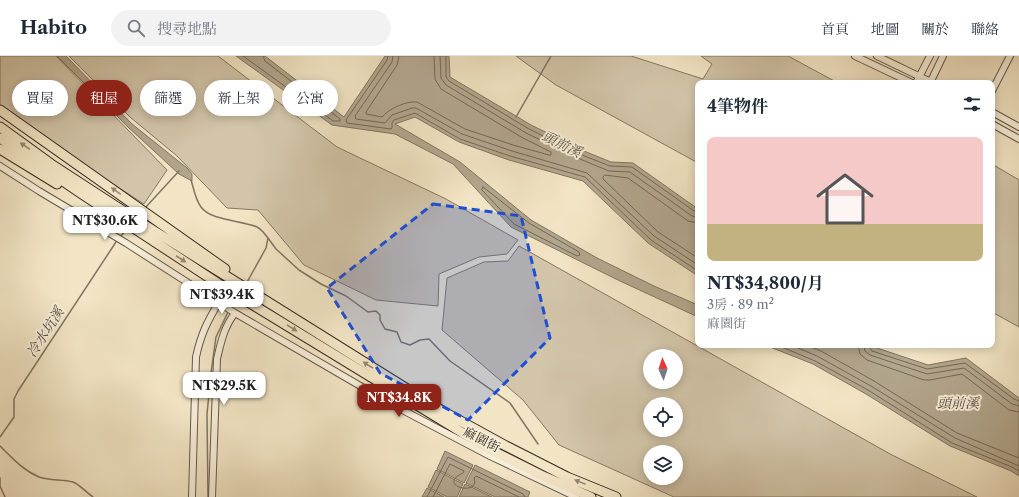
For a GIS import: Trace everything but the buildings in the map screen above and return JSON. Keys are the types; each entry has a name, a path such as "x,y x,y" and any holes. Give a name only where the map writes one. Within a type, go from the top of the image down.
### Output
{"highway":[{"path":"0,107 12,118"},
{"path":"0,110 284,312"},
{"path":"0,127 49,167 148,238 222,286 489,449 541,475 591,497"},
{"path":"0,138 444,412 567,477 616,497"},
{"path":"0,149 30,166 107,217 148,238"}],"street":[{"path":"855,56 906,80"},
{"path":"878,56 918,80 930,56"},
{"path":"932,80 943,56"},
{"path":"995,85 1010,56"},
{"path":"995,114 1019,127"},
{"path":"995,126 1019,139"},
{"name":"麻園街","path":"0,166 126,243 235,313 393,405 490,456 576,497"},
{"path":"192,497 196,357 201,336 208,320 219,302"},
{"path":"212,497 217,359 221,340 228,322 235,313"}],"highlighted area":[{"path":"433,204 521,216 550,338 468,420 380,373 327,288"}],"shaded area":[{"path":"0,56 56,56 79,80 76,80 76,116 114,116 167,170 144,204 96,173 14,116 68,116 68,80 12,80 12,114 0,106"},
{"path":"69,56 218,56 249,80 204,80 204,116 274,116 274,99 282,105 282,116 296,116 337,147 446,199 518,240 507,254 479,257 439,274 438,306 376,300 304,265 258,210 227,208 177,156 129,116 132,116 132,80 93,80"},
{"path":"516,56 631,56 703,79 712,64 701,56 788,56 832,80 695,80 695,161 556,85"},
{"path":"995,166 1019,180 1019,327 995,314"},
{"path":"519,246 695,345 695,348 701,348 892,455 977,497 674,497 647,485 683,485 683,445 643,445 643,483 559,445 523,400 442,330 447,278 484,262 508,261"}],"water":[{"path":"57,56 66,56 89,80 81,80"},
{"name":"頭前溪","path":"236,56 265,56 296,80 282,80 282,89 274,83 274,80 269,80"},
{"name":"頭前溪","path":"385,56 449,56 450,77 531,125 584,151 611,162 633,163 695,207 695,274 648,243 583,181 509,160 459,142 415,117 395,124 460,162 531,220 597,258 654,286 695,304 695,316 620,281 511,227 453,164 395,134 332,125 319,116 338,116 338,112 344,117"},
{"path":"117,116 124,116 132,124 187,168 192,174 192,181 179,174"},
{"name":"頭前溪","path":"773,348 877,348 928,365 966,358 1019,398 1019,476 1011,471 950,446 866,394 813,364"},
{"path":"445,451 473,465 464,483 437,469"},
{"path":"475,465 530,492 528,497 495,497 466,483"},
{"path":"436,470 463,484 457,497 447,497 428,487"},
{"path":"465,484 492,497 459,497"},
{"path":"427,488 444,497 422,497"}],"waterway":[{"path":"516,117 551,56"},
{"name":"冷水坑溪","path":"145,208 179,171"},
{"path":"191,180 197,201 206,212 219,218 257,227 268,238 266,248 246,284"},
{"name":"冷水坑溪","path":"120,237 128,228"},
{"path":"268,238 276,249 299,270 321,284 346,296 368,312 376,311 380,315 380,320 385,329 397,332 401,342 410,345 420,340 429,339 450,361 510,403 538,444"},
{"name":"冷水坑溪","path":"0,437 14,417 14,399 18,391 116,242"},
{"path":"231,307 236,299"},
{"path":"208,497 207,414 211,373 216,337 229,310"},
{"path":"0,446 18,463 33,474 52,480 73,482 93,497"},
{"name":"冷水坑溪","path":"0,478 0,486 5,497"}]}
